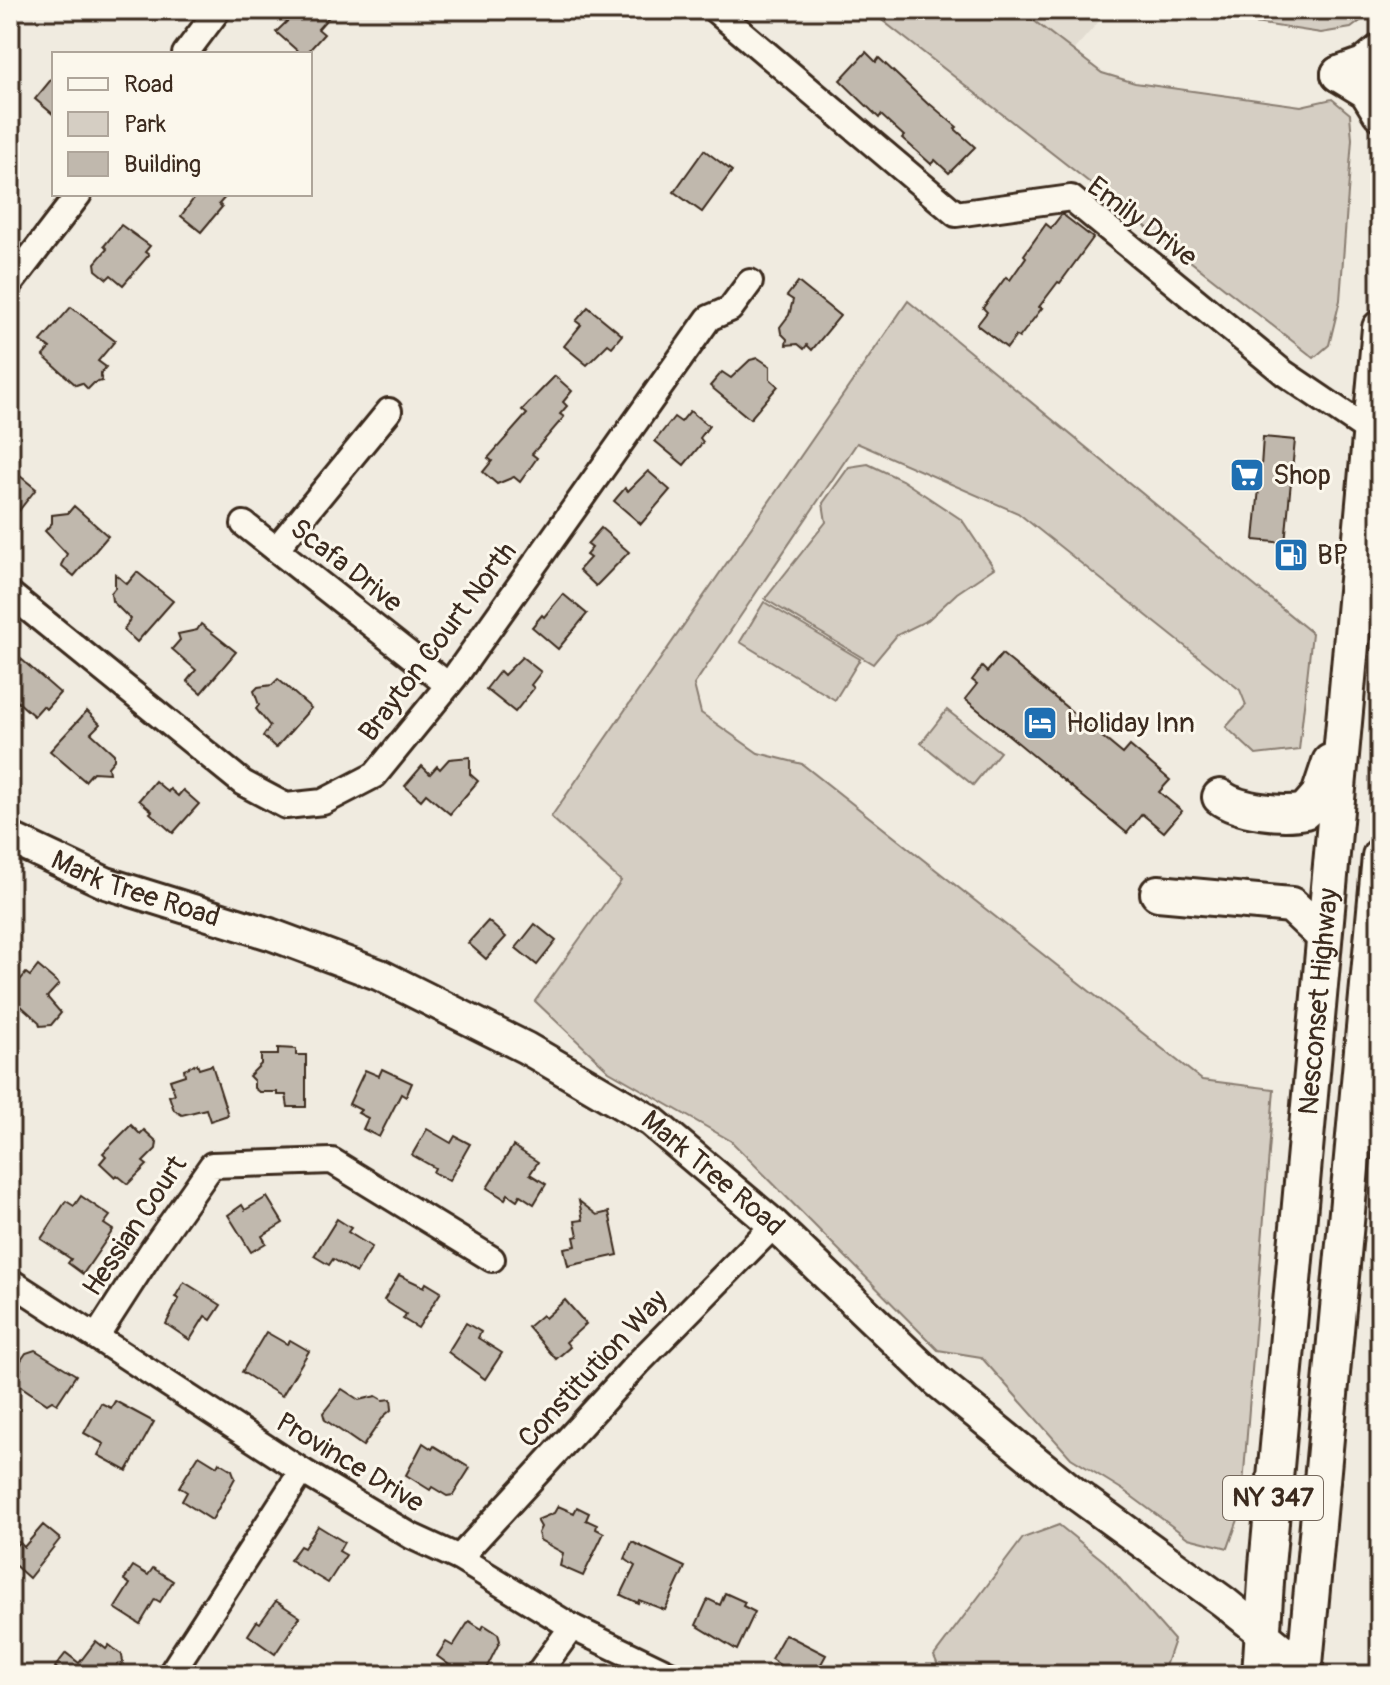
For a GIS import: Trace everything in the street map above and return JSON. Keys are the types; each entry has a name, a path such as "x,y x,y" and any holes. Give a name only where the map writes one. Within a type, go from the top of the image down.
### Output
{"highway":[{"path":"1380,52 1364,65 1339,74 1367,91 1380,112"},
{"name":"Nesconset Highway","path":"1260,1675 1266,1574 1380,328"},
{"path":"1220,797 1229,804 1245,808 1305,811 1319,795 1345,716"},
{"name":"Nesconset Highway","path":"1307,1673 1380,856"},
{"path":"1158,893 1291,905 1324,936"}],"main road":[{"name":"Mark Tree Road","path":"10,838 106,883 270,934 380,975 526,1048 651,1121 774,1225 937,1381 1077,1495 1224,1602 1307,1673"}],"street":[{"path":"186,52 218,10"},
{"name":"Emily Drive","path":"715,10 956,214 1071,198 1284,373 1371,432"},
{"path":"10,284 77,196"},
{"name":"Brayton Court North","path":"13,604 243,783 286,806 323,802 375,775 448,685 709,318 730,309 750,282"},
{"path":"276,549 389,411"},
{"name":"Scafa Drive","path":"244,524 448,685"},
{"name":"Hessian Court","path":"97,1336 212,1165 332,1161 492,1259"},
{"name":"Constitution Way","path":"459,1558 638,1363 774,1225"},
{"name":"Province Drive","path":"10,1281 302,1471 411,1536 459,1558 572,1627 672,1675"},
{"path":"170,1675 302,1471"},
{"path":"537,1675 572,1627"}],"shaded area":[{"path":"1020,10 1109,10 1072,52"}],"green space":[{"path":"869,10 1020,10 1102,73 1135,83 1301,106 1332,99 1350,114 1352,139 1340,300 1329,345 1314,358"},
{"path":"1170,10 1364,10 1363,19 1351,28 1321,33"},
{"path":"908,301 1312,633 1299,750 1256,755 1226,727 1246,705 1240,690 1018,513 857,443 694,685 701,713 758,753 802,764 1202,1080 1274,1089 1241,1511 1228,1548 1188,1538 1123,1490 1071,1458 981,1357 938,1350 731,1141 609,1071 535,1001 621,881 551,817"},
{"path":"868,464 902,480 962,520 994,568 957,593 928,620 897,635 873,664 765,599 826,522 823,503 849,467"},
{"path":"764,602 860,659 835,700 740,642"},
{"path":"947,710 1000,752 973,785 921,743"},
{"path":"1059,1525 1105,1562 1174,1640 1162,1675 942,1675 934,1656 1023,1538"}],"building":[{"path":"299,10 335,10 318,29 324,34 308,52 299,52 276,32"},
{"path":"866,52 876,62 879,58 957,127 955,129 975,147 949,173 935,160 931,164 840,80"},
{"path":"52,78 52,113 35,99"},
{"path":"704,150 732,171 702,212 674,192"},
{"path":"196,196 226,196 219,204 222,207 201,232 181,216"},
{"path":"1062,214 1093,238 1019,338 1016,336 1007,348 977,325 987,312 983,308 1006,277 1010,280 1046,224 1051,228"},
{"path":"121,225 150,246 145,252 149,255 123,285 111,275 107,279 96,270 95,263"},
{"path":"798,282 840,316 812,350 807,345 804,349 798,344 786,345 787,339 781,333 780,327 789,315 793,300 787,296"},
{"path":"71,307 115,341 98,361 106,367 100,374 102,381 88,389 82,383 76,385 43,356 50,348 41,341"},
{"path":"588,307 622,335 612,347 608,344 587,365 564,346 581,325 576,321"},
{"path":"758,358 770,366 770,379 778,386 750,419 710,386 722,372 731,378 750,360"},
{"path":"555,376 572,391 563,402 567,406 560,414 564,417 532,454 537,458 520,482 514,477 497,484 483,472 492,461 488,458 527,414 522,410"},
{"path":"690,411 709,426 700,438 703,442 684,465 655,441 674,417 681,422"},
{"path":"1263,437 1295,440 1285,543 1254,540 1259,488 1230,485 1232,465 1261,467"},
{"path":"10,468 36,489 10,522"},
{"path":"648,471 670,490 641,524 614,501 625,488 628,491"},
{"path":"74,506 108,536 74,576 61,565 67,554 45,531 52,523 52,515 68,513"},
{"path":"601,528 629,552 596,586 579,570 590,558 586,555 592,548 587,544"},
{"path":"137,572 173,601 137,642 124,630 130,619 112,601 111,593 115,588 115,574 127,584"},
{"path":"563,594 587,614 558,649 532,627"},
{"path":"201,624 236,652 201,693 187,681 196,670 172,649 180,640 178,634 197,630"},
{"name":"Holiday Inn","path":"1002,654 1123,754 1130,746 1170,780 1159,792 1182,811 1164,832 1142,814 1127,833 965,699 977,684 972,680 982,667 987,672"},
{"path":"522,657 541,672 531,685 534,688 515,712 486,689 500,671 504,675"},
{"path":"21,659 60,693 46,709 43,706 34,716 10,695 10,671"},
{"path":"278,679 311,708 276,748 263,736 270,726 256,709 259,705 254,691 258,687 272,685"},
{"path":"87,711 100,724 91,733 114,754 114,760 108,767 109,773 93,772 85,781 50,751"},
{"path":"470,757 470,774 478,781 450,814 426,794 421,800 405,786 422,766 430,774 449,759"},
{"path":"155,781 178,796 183,790 199,804 173,833 139,800"},
{"path":"488,921 506,937 486,959 468,943"},
{"path":"535,924 556,941 537,965 516,948"},
{"path":"38,966 59,984 47,997 61,1013 51,1025 40,1026 10,996 26,973 30,976"},
{"path":"278,1048 296,1049 296,1055 306,1055 306,1107 288,1107 286,1095 259,1092 254,1088 254,1081 249,1076 261,1064 261,1055 278,1055"},
{"path":"197,1064 199,1069 212,1065 228,1115 210,1121 206,1109 182,1115 174,1110 169,1096 175,1094 170,1080 185,1075 184,1069"},
{"path":"382,1069 412,1083 406,1097 401,1094 379,1137 363,1129 368,1118 349,1104 365,1070 379,1076"},
{"path":"131,1125 140,1134 144,1130 157,1142 156,1149 143,1162 147,1165 128,1184 100,1163 106,1156 103,1153"},
{"path":"427,1129 451,1143 455,1136 470,1144 449,1181 433,1172 435,1168 412,1155"},
{"path":"513,1146 538,1162 530,1174 546,1184 534,1204 520,1195 517,1200 508,1194 505,1199 487,1188"},
{"path":"81,1196 110,1216 104,1224 113,1230 83,1274 68,1263 71,1259 41,1239 66,1201 74,1206"},
{"path":"267,1197 283,1223 262,1236 266,1243 251,1252 228,1215 242,1205 245,1210"},
{"path":"579,1201 597,1215 609,1212 618,1255 568,1266 564,1248 576,1246 575,1221 583,1220"},
{"path":"337,1219 351,1228 348,1232 372,1247 356,1273 333,1259 329,1265 314,1256"},
{"path":"399,1275 424,1287 426,1283 441,1292 418,1328 403,1319 406,1314 384,1300"},
{"path":"184,1282 221,1305 211,1320 205,1316 190,1340 166,1324"},
{"path":"565,1300 586,1324 566,1342 570,1347 556,1359 528,1327 542,1315 545,1318"},
{"path":"466,1323 481,1332 478,1338 502,1353 485,1379 448,1352"},
{"path":"266,1332 287,1344 290,1340 309,1351 282,1396 242,1372"},
{"path":"35,1350 76,1375 57,1404 52,1401 47,1404 13,1381 21,1369 17,1366 26,1353"},
{"path":"342,1389 359,1400 376,1396 383,1400 391,1399 392,1409 363,1446 325,1420 323,1413"},
{"path":"115,1401 154,1422 127,1471 98,1455 104,1444 84,1433 101,1403 111,1408"},
{"path":"423,1443 432,1449 434,1446 470,1468 453,1495 447,1496 432,1487 430,1490 406,1475"},
{"path":"199,1455 217,1466 219,1462 232,1470 235,1478 212,1520 182,1501 187,1492 179,1487"},
{"path":"558,1506 574,1513 577,1507 589,1513 586,1520 604,1533 583,1576 560,1566 563,1553 540,1540 538,1533 541,1527 537,1520 554,1513"},
{"path":"43,1525 60,1539 29,1578 10,1561 10,1552 19,1542 24,1547"},
{"path":"318,1526 344,1542 339,1551 346,1555 328,1583 290,1560 300,1546 304,1548"},
{"path":"632,1542 685,1567 665,1610 621,1595 635,1566 625,1559"},
{"path":"133,1566 148,1575 153,1568 173,1581 160,1602 155,1599 140,1624 115,1608 130,1584 124,1580"},
{"path":"725,1593 745,1602 743,1606 755,1612 737,1650 696,1625 708,1599 720,1605"},
{"path":"276,1601 300,1617 275,1654 248,1635"},
{"path":"469,1621 482,1629 484,1625 498,1634 500,1641 483,1675 463,1675 437,1656 446,1642 453,1646"},
{"path":"785,1634 826,1655 815,1675 795,1675 771,1659"},
{"path":"96,1641 106,1649 109,1645 122,1655 123,1662 113,1675 65,1675 55,1667 66,1653 79,1663"}],"place":[{"name":"Shop","path":"1247,475"},
{"name":"BP","path":"1291,555"},
{"name":"Holiday Inn","path":"1040,723"}]}
